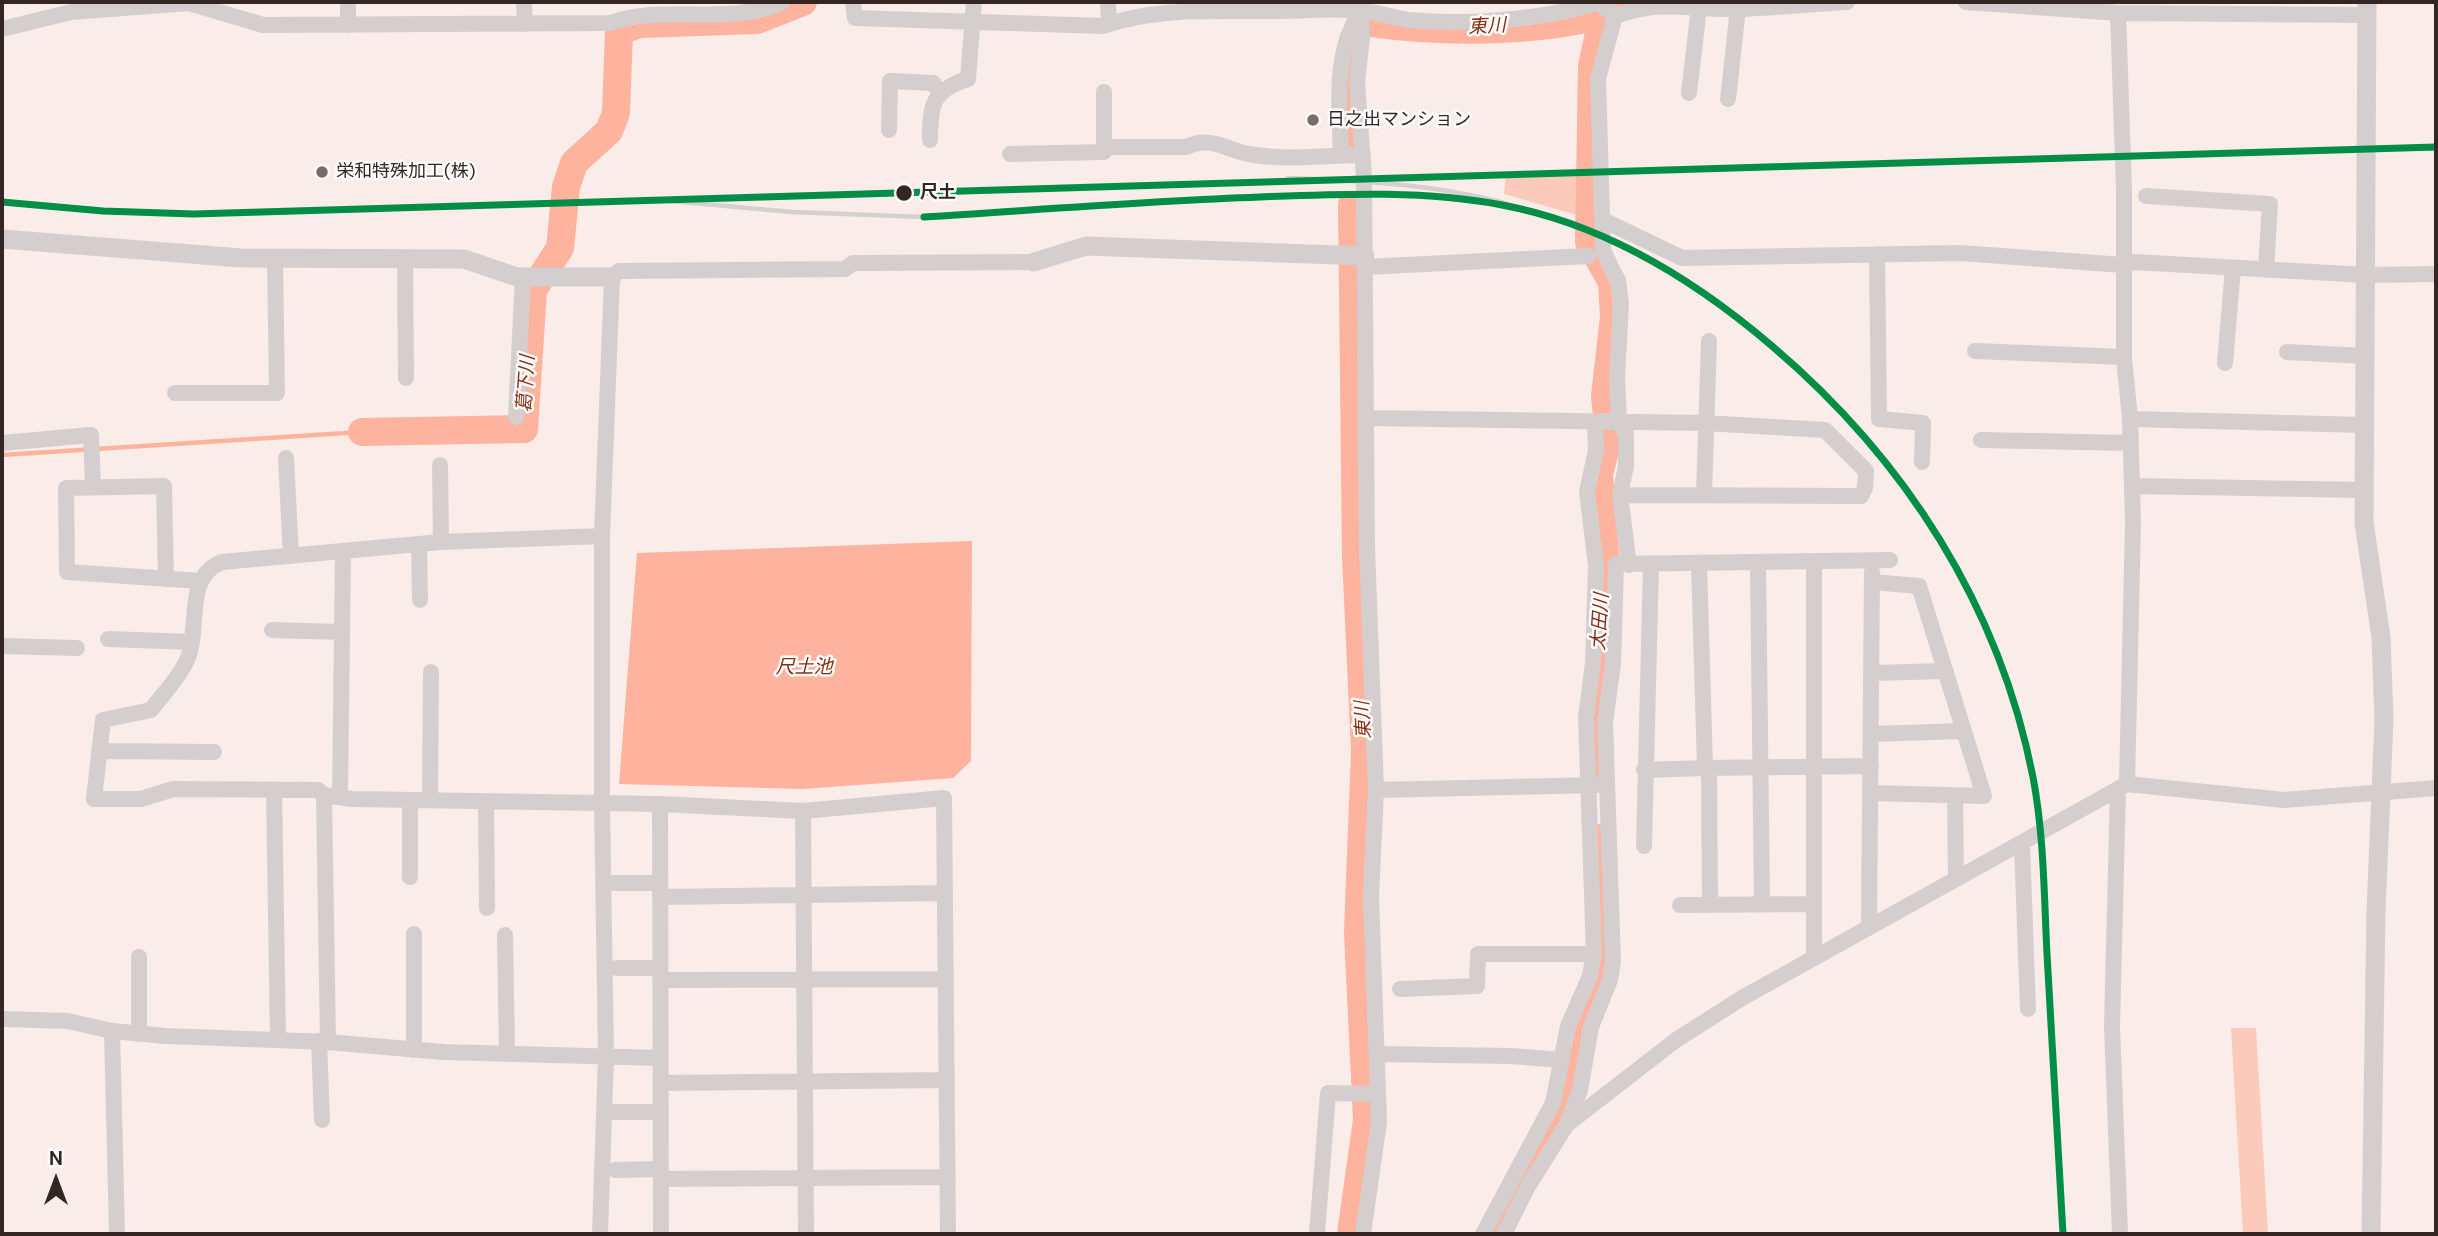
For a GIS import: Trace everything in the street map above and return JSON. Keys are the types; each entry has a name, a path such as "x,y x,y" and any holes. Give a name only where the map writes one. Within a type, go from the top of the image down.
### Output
{"street":[{"path":"348,2 348,25"},
{"path":"524,2 525,24"},
{"path":"2,29 72,7 189,3 263,25 525,24 610,23 638,15 761,12 782,2"},
{"path":"853,2 855,18 973,21 1109,23 1132,16 1169,12 1360,6 1408,20 1444,21 1545,15 1573,11 1599,2 1615,16"},
{"path":"930,140 933,104 939,92 968,79 974,2"},
{"path":"1108,2 1109,23"},
{"path":"1615,16 1643,5 1738,8 1847,2"},
{"path":"1966,2 2118,13 2367,8 2364,523 2381,637 2384,719 2373,1017 2371,1234"},
{"path":"1341,155 1339,111 1343,50 1348,30 1360,6"},
{"path":"1360,6 1362,38 1357,82 1363,155 1360,258 1368,418 1367,548 1376,790 1371,897 1379,1122 1363,1234"},
{"path":"1687,92 1699,7"},
{"path":"1728,99 1738,8"},
{"path":"2118,13 2124,190 2124,357 2130,419 2132,486 2123,786 2112,1026 2120,1234"},
{"path":"1615,16 1598,79 1603,250 1618,282 1621,303 1617,377 1619,423 1626,435 1626,466 1620,495 1629,565"},
{"path":"889,130 890,81 933,83 939,92"},
{"path":"1010,155 1104,152 1104,92"},
{"path":"1104,147 1186,148 1197,143 1235,148 1246,154 1292,157 1363,155"},
{"path":"2146,196 2270,204 2266,270"},
{"path":"1603,220 1682,258 1961,253 2123,265 2134,262 2366,275 2436,274"},
{"path":"2,239 275,259 464,259 523,277 611,277 619,271 845,269 853,263 1034,262 1086,246 1360,258 1588,256"},
{"path":"1877,254 1879,419 1923,423 1922,462"},
{"path":"175,393 277,393 275,259"},
{"path":"405,259 406,378"},
{"path":"2225,363 2233,268"},
{"path":"516,417 523,277"},
{"path":"600,1234 606,1056 602,536 610,388 611,277"},
{"path":"1704,494 1709,341"},
{"path":"1975,351 2124,357"},
{"path":"2287,352 2365,356"},
{"path":"1368,418 1705,423 1825,430 1866,471 1865,488 1861,496 1620,495"},
{"path":"2130,419 2365,425"},
{"path":"1483,1234 1553,1103 1568,1026 1590,976 1594,954 1586,717 1593,663 1596,565 1587,492 1596,450 1595,423"},
{"path":"2,443 91,435 93,487"},
{"path":"1981,440 2131,443"},
{"path":"286,458 291,556"},
{"path":"440,465 440,542"},
{"path":"166,579 164,486 66,488 67,572 166,579 200,581"},
{"path":"2132,486 2364,490"},
{"path":"602,536 440,542 222,562 205,572 200,581 192,642 182,669 151,710 103,720 94,799 141,799 173,789 318,790 352,799 660,804 803,811 944,798 948,1234"},
{"path":"419,544 420,600"},
{"path":"322,1119 343,551"},
{"path":"1504,1234 1527,1188 1567,1124 1580,1090 1591,1027 1610,980 1614,961 1605,722 1613,664 1616,564 1890,560"},
{"path":"1869,926 1872,561"},
{"path":"1814,562 1814,958"},
{"path":"1758,563 1762,904"},
{"path":"1699,564 1710,905"},
{"path":"1644,846 1651,565"},
{"path":"1870,793 1984,796 1919,586 1872,582"},
{"path":"272,630 342,632"},
{"path":"108,639 192,642"},
{"path":"2,646 77,648"},
{"path":"1871,673 1946,671"},
{"path":"430,800 431,672"},
{"path":"1871,734 1964,731"},
{"path":"99,751 214,752"},
{"path":"1644,770 1871,766"},
{"path":"1376,790 1606,785"},
{"path":"1567,1124 1676,1040 1869,926 2123,786 2284,800 2436,788"},
{"path":"274,790 278,1040"},
{"path":"1955,797 1956,879"},
{"path":"410,800 410,877"},
{"path":"486,802 487,908"},
{"path":"660,804 661,1234"},
{"path":"803,811 806,1234"},
{"path":"2022,844 2028,1009"},
{"path":"614,883 660,890 804,895 945,893"},
{"path":"1680,905 1813,904"},
{"path":"414,934 414,1050"},
{"path":"505,935 507,1053"},
{"path":"1400,989 1478,986 1478,954 1594,954"},
{"path":"138,957 138,1034"},
{"path":"617,968 660,974 805,979 944,979"},
{"path":"2,1019 68,1021 138,1034 324,1042 414,1050 660,1058"},
{"path":"113,1031 117,1234"},
{"path":"1377,1054 1511,1056 1562,1060"},
{"path":"661,1083 946,1080"},
{"path":"1317,1234 1328,1093 1378,1094"},
{"path":"614,1112 661,1112"},
{"path":"615,1170 806,1179 948,1177"}],"shaded area":[{"path":"1588,174 1580,216 1504,194 1506,176"},
{"path":"2231,1028 2256,1028 2268,1234 2243,1234"}],"water":[{"name":"尺土池","path":"972,541 971,761 953,778 803,789 619,784 637,553"}],"waterway":[{"name":"葛下川","path":"362,432 524,429 533,290 560,248 566,187 574,163 609,131 616,113 619,31 640,24 757,20 803,2"},
{"name":"太田川","path":"1594,766 1594,719 1602,665 1606,567 1599,474 1609,435 1605,396 1614,317 1612,282 1589,242 1592,66 1603,15 1617,2"},
{"name":"東川","path":"1370,23 1427,29 1487,30 1547,25 1603,15"},
{"name":"東川","path":"1351,149 1348,63 1353,40"},
{"name":"東川","path":"1351,1234 1367,1120 1358,932 1365,751 1356,555 1352,205"},
{"name":"葛下川","path":"2,455 362,432"},
{"name":"太田川","path":"1493,1234 1551,1130 1568,1087 1586,1007 1604,964 1597,838"}],"railway":[{"path":"1288,178 1379,183 1440,190 1528,210"},
{"path":"649,199 792,212 924,217"}],"transit line":[{"path":"2,202 103,211 194,214 2436,147"},
{"path":"924,217 1320,195 1412,195 1472,200 1540,214 1612,241 1680,277 1772,346 1820,390 1864,437 1904,487 1940,539 1971,595 1997,653 2017,714 2033,777 2041,843 2063,1234"}],"place":[{"name":"日之出マンション","path":"1313,120"},
{"name":"栄和特殊加工(株)","path":"322,172"},
{"name":"尺土","path":"904,193"}]}
